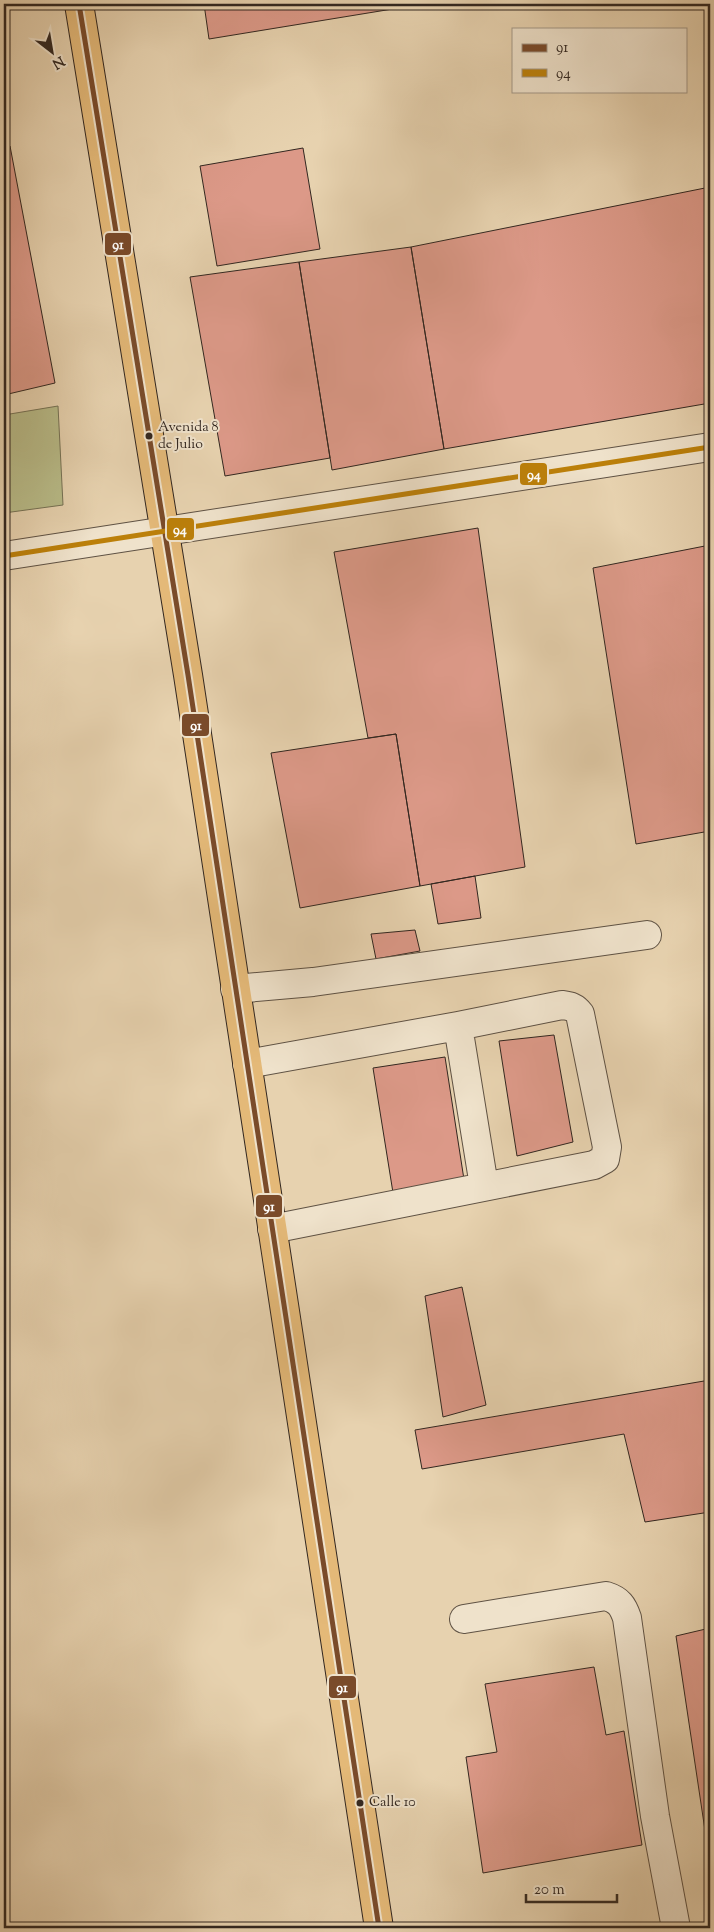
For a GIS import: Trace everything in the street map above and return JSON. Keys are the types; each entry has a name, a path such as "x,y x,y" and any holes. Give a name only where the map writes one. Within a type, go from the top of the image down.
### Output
{"main road":[{"path":"79,4 165,531 379,1928"}],"street":[{"path":"4,556 710,447"},
{"path":"235,989 313,982 647,935"},
{"path":"247,1064 562,1006 576,1008 582,1022 607,1147 605,1159 600,1164 272,1229"},
{"path":"458,1026 484,1186"},
{"path":"464,1619 606,1596 616,1599 623,1607 627,1618 655,1816 676,1928"}],"green space":[{"path":"58,406 63,505 4,513 4,415"}],"building":[{"path":"204,4 423,4 209,39"},
{"path":"10,146 55,383 4,395 4,147"},
{"path":"303,148 320,249 217,266 200,166"},
{"path":"710,187 710,403 444,449 411,247"},
{"path":"411,247 444,449 332,470 299,262"},
{"path":"299,262 330,458 225,476 190,277"},
{"path":"478,528 525,867 420,886 396,734 368,738 334,552"},
{"path":"710,545 710,831 636,844 593,568"},
{"path":"396,734 420,886 300,908 271,753"},
{"path":"475,876 481,918 438,924 431,884"},
{"path":"415,930 420,951 376,959 371,934"},
{"path":"554,1035 573,1142 517,1156 499,1041"},
{"path":"445,1057 465,1186 394,1199 373,1068"},
{"path":"462,1287 486,1405 443,1417 425,1296"},
{"path":"710,1380 710,1512 645,1522 624,1434 422,1469 415,1430"},
{"path":"710,1628 710,1864 676,1636"},
{"path":"594,1667 606,1735 624,1731 642,1845 483,1873 466,1757 497,1752 485,1684"}],"transit line":[{"name":"91","path":"79,4 188,675 379,1928"},
{"name":"94","path":"4,556 710,447"}],"place":[{"name":"Avenida 8 de Julio","path":"149,436"},
{"name":"Calle 10","path":"360,1803"}]}
